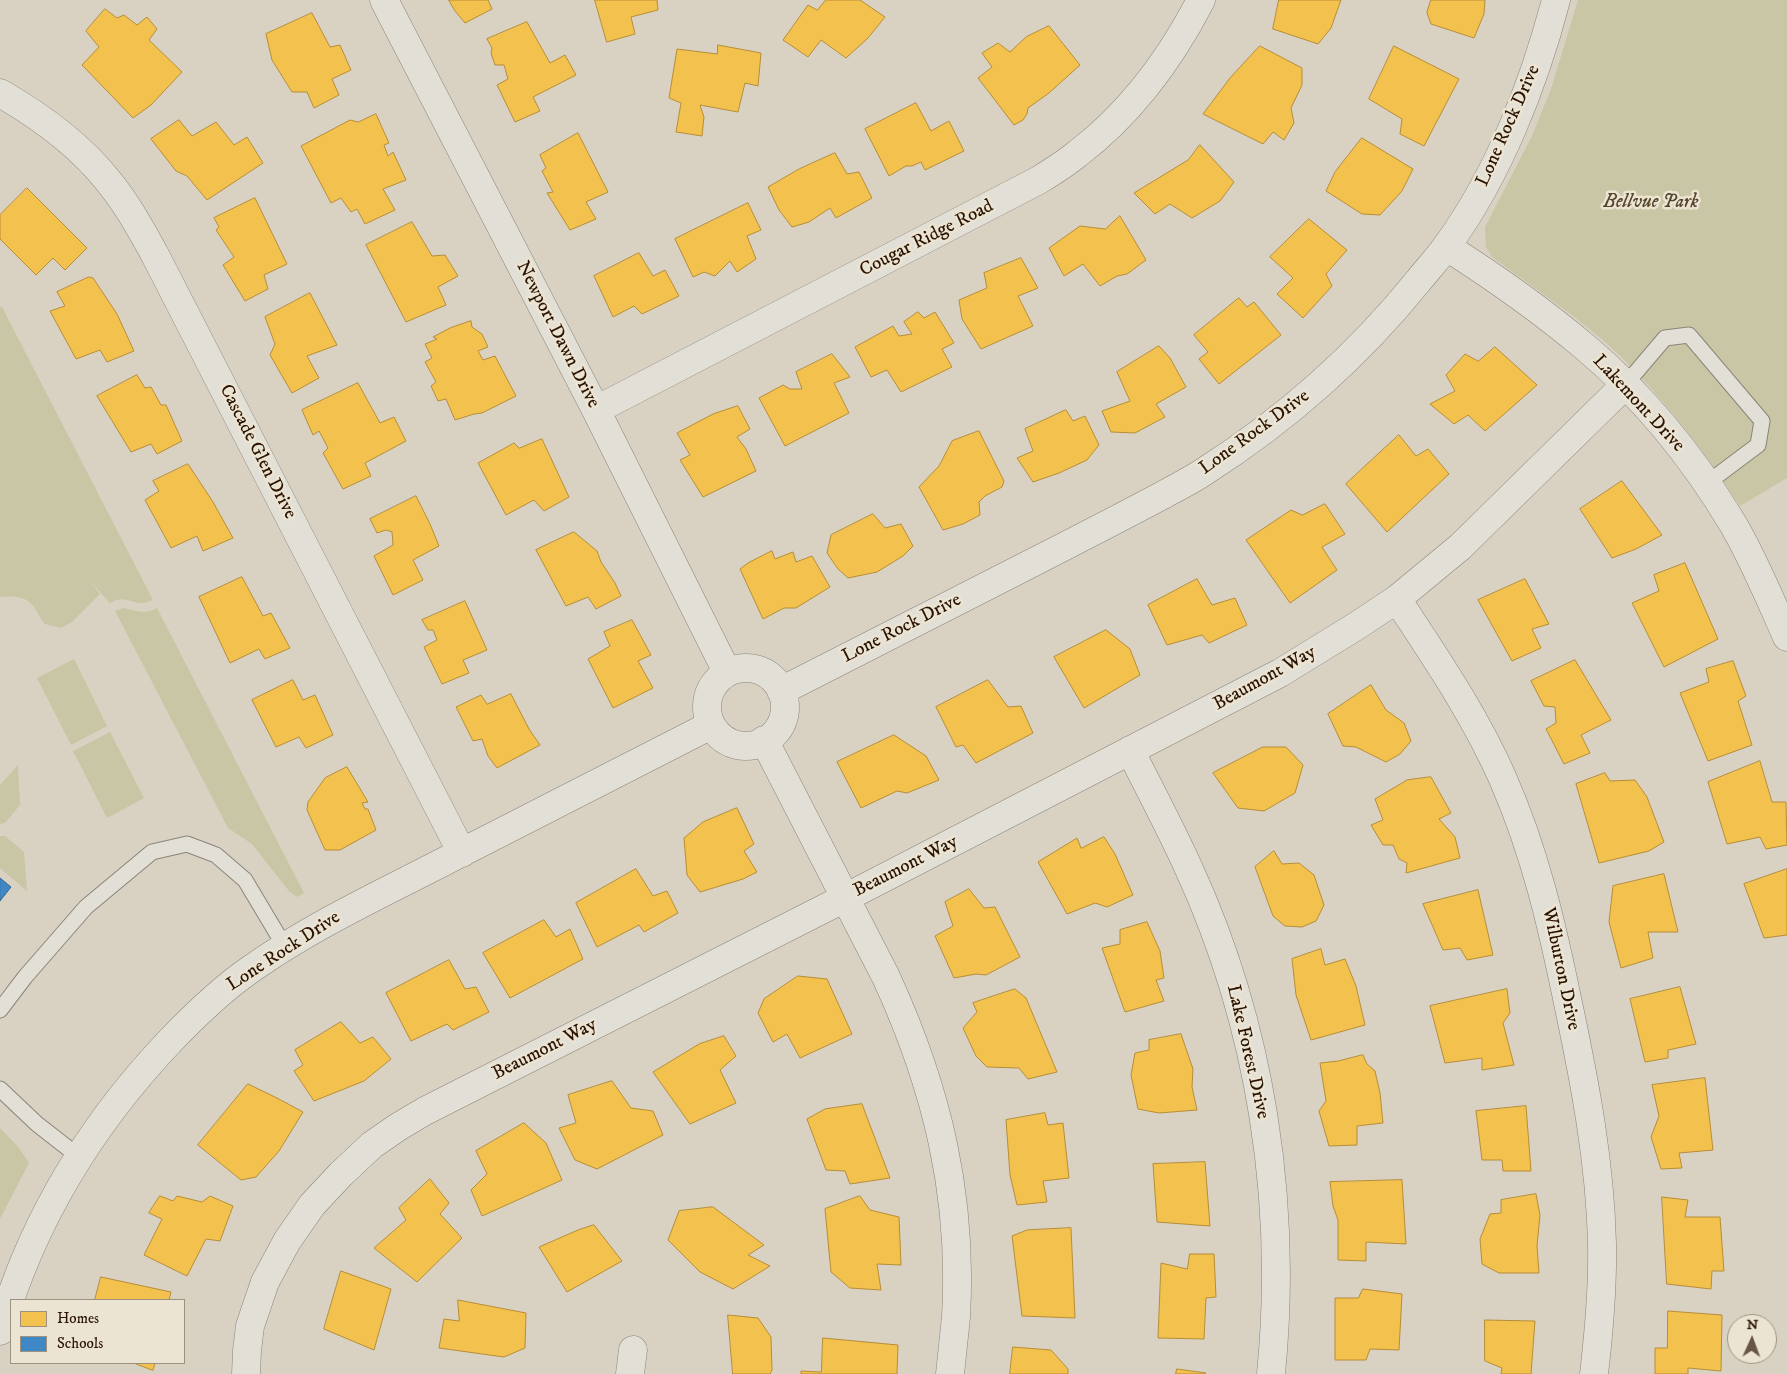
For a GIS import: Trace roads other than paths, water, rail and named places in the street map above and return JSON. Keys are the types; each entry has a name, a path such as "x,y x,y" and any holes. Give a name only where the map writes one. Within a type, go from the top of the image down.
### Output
{"street":[{"name":"Newport Dawn Drive","path":"384,0 596,410 727,672"},
{"name":"Cougar Ridge Road","path":"596,410 1000,201 1046,175 1077,154 1140,95 1165,62 1201,0"},
{"name":"Lone Rock Drive","path":"781,691 1125,515 1203,472 1260,434 1311,394 1387,318 1447,246 1478,197 1504,147 1526,95 1546,41 1556,0"},
{"name":"Cascade Glen Drive","path":"0,93 26,108 71,143 108,181 133,215 159,261 462,852"},
{"name":"Lakemont Drive","path":"1447,246 1547,316 1586,348 1625,384 1658,420 1733,524 1787,637"},
{"name":"Beaumont Way","path":"246,1374 250,1326 265,1282 287,1241 312,1205 372,1145 425,1111 845,898 1280,673 1358,626 1396,599 1460,547 1625,384"},
{"name":"Wilburton Drive","path":"1396,599 1455,687 1480,732 1522,826 1550,916 1589,1106 1598,1180 1602,1244 1601,1295 1594,1374"},
{"path":"748,668 758,670 768,674 781,691 784,700 782,720 774,733 764,740 752,745 742,746 723,738 711,725 707,714 709,694 713,686 727,672 748,668"},
{"name":"Lone Rock Drive","path":"11,1299 19,1274 37,1233 78,1156 127,1089 186,1024 217,995 250,969 319,926 711,725"},
{"path":"764,740 903,1014 932,1094 951,1180 955,1224 957,1270 956,1317 950,1374"},
{"name":"Lake Forest Drive","path":"1130,750 1193,878 1212,924 1249,1042 1264,1122 1273,1195 1276,1250 1276,1311 1271,1374"},
{"name":"Lone Rock Drive","path":"0,1331 10,1301"}],"lane":[{"path":"1625,384 1665,338 1690,335 1762,421 1758,445 1706,484"},
{"path":"0,1010 24,977 86,907 152,852 187,844 216,855 245,880 285,947"},
{"path":"0,1089 37,1124 78,1156"}],"park label":[{"name":"Bellvue Park","path":"1651,203"}]}
